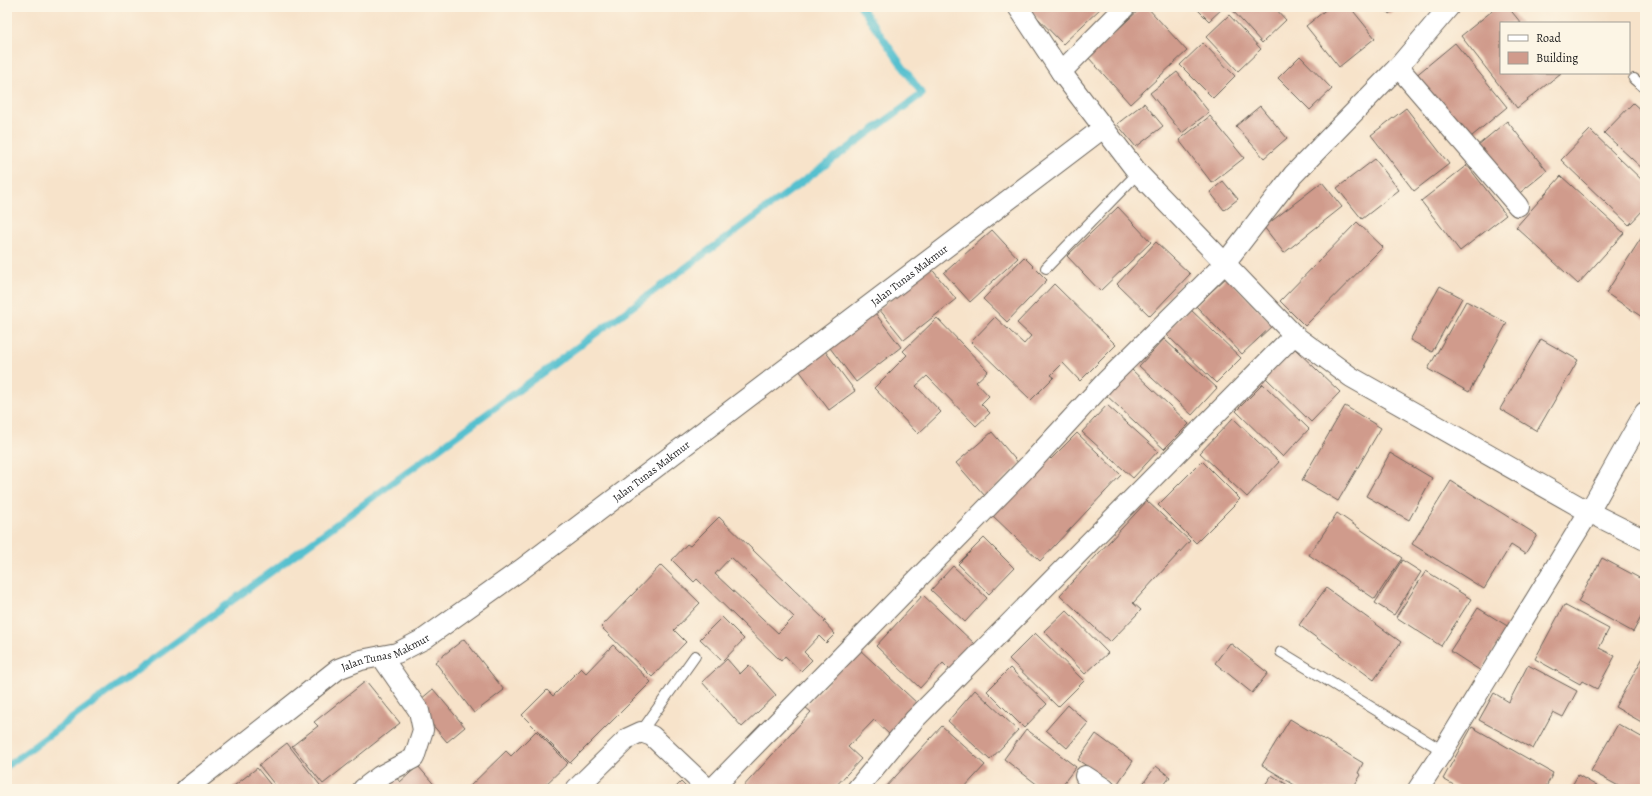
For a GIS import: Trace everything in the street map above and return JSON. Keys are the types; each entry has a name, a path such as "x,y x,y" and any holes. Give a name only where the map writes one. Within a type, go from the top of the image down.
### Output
{"street":[{"path":"1018,7 1061,72 1138,173 1294,335 1351,377 1589,512 1645,540"},
{"path":"1061,72 1124,7"},
{"path":"712,789 1028,466 1107,380 1225,263 1293,175 1398,67 1449,7"},
{"path":"1398,67 1518,206"},
{"name":"Jalan Tunas Makmur","path":"186,789 338,669 361,660 402,651 424,639 522,569 1103,128"},
{"path":"856,789 914,720 1294,335"},
{"path":"1418,789 1444,751 1589,512 1645,412"},
{"path":"363,789 380,776 414,758 423,730 419,711 381,656"},
{"path":"576,789 628,738 641,732 652,736 708,789"},
{"path":"1085,776 1105,789"}],"lane":[{"path":"1634,79 1645,88"},
{"path":"1046,268 1138,173"},
{"path":"1281,652 1444,751"},
{"path":"641,732 695,656"}],"building":[{"path":"1027,7 1102,7 1063,44"},
{"path":"1142,7 1147,7 1187,51 1130,104 1088,57"},
{"path":"1195,7 1224,7 1209,21"},
{"path":"1237,7 1274,7 1286,20 1262,43 1233,11"},
{"path":"1329,7 1350,7 1375,38 1339,67 1306,26"},
{"path":"1384,7 1398,7 1389,14"},
{"path":"1497,7 1508,7 1520,22 1500,22 1500,74 1560,74 1517,108 1461,36"},
{"path":"1229,15 1261,49 1238,71 1206,37"},
{"path":"1203,43 1235,76 1213,98 1180,65"},
{"path":"1455,43 1507,107 1466,141 1414,77"},
{"path":"1300,56 1332,89 1310,110 1278,78"},
{"path":"1177,72 1209,112 1182,133 1150,93"},
{"path":"1144,103 1163,126 1136,147 1117,124"},
{"path":"1633,103 1645,114 1645,171 1604,133"},
{"path":"1260,106 1287,138 1264,158 1236,126"},
{"path":"1406,108 1449,164 1414,191 1371,135"},
{"path":"1210,116 1244,158 1212,183 1179,140"},
{"path":"1507,121 1547,171 1516,196 1477,146"},
{"path":"1590,130 1645,183 1645,208 1629,225 1561,160"},
{"path":"1375,159 1399,190 1362,219 1337,188"},
{"path":"1467,165 1506,215 1460,251 1421,201"},
{"path":"1561,176 1624,233 1578,284 1516,227"},
{"path":"1223,181 1238,199 1224,210 1210,192"},
{"path":"1322,182 1342,207 1284,253 1264,227"},
{"path":"1118,207 1151,242 1100,291 1067,256"},
{"path":"1357,222 1383,247 1305,326 1280,301"},
{"path":"992,230 1018,258 970,302 944,273"},
{"path":"1645,232 1645,319 1606,293"},
{"path":"1156,242 1190,274 1150,316 1117,284"},
{"path":"1024,257 1047,280 1007,322 983,299"},
{"path":"930,267 956,299 904,340 879,309"},
{"path":"1227,277 1273,325 1242,354 1196,306"},
{"path":"1054,284 1116,345 1080,381 1063,363 1051,375 1054,377 1031,400 971,342 995,317 1024,344 1031,336 1017,323"},
{"path":"1440,286 1462,298 1432,352 1410,340"},
{"path":"1466,301 1507,323 1469,392 1428,369"},
{"path":"1189,308 1241,358 1216,383 1165,333"},
{"path":"872,309 901,347 856,382 827,344"},
{"path":"937,318 988,371 976,382 989,396 981,404 990,413 976,426 927,376 916,386 941,412 918,434 874,388 907,355 903,351"},
{"path":"1164,339 1217,388 1192,415 1139,366"},
{"path":"1541,339 1578,360 1537,431 1500,409"},
{"path":"1294,348 1340,392 1311,422 1266,378"},
{"path":"825,351 855,391 829,410 799,370"},
{"path":"1131,369 1189,424 1164,449 1106,395"},
{"path":"1263,384 1309,429 1283,457 1236,411"},
{"path":"1107,405 1158,451 1133,478 1082,432"},
{"path":"1345,406 1381,428 1338,501 1302,480"},
{"path":"1233,418 1279,462 1247,497 1200,453"},
{"path":"992,432 1020,465 985,496 956,463"},
{"path":"1077,433 1121,475 1040,561 991,514 1047,455 1051,459"},
{"path":"1390,453 1432,478 1409,520 1366,496"},
{"path":"1202,461 1240,499 1196,543 1158,505"},
{"path":"1451,481 1537,535 1525,554 1511,545 1484,589 1412,544"},
{"path":"1147,501 1190,541 1133,603 1141,610 1110,642 1060,595"},
{"path":"1337,513 1402,558 1375,599 1309,555"},
{"path":"719,517 826,621 824,622 835,634 826,643 819,636 804,652 812,660 801,671 785,656 781,661 697,579 694,582 672,560 687,544 690,546","holes":["731,557 794,617 778,633 715,574"]},
{"path":"984,538 1014,568 989,594 958,564"},
{"path":"1602,558 1645,581 1645,610 1633,632 1578,602"},
{"path":"1402,560 1421,572 1394,615 1375,603"},
{"path":"661,565 700,603 674,630 686,642 652,677 601,627"},
{"path":"953,566 987,598 965,622 931,590"},
{"path":"1426,571 1471,599 1441,646 1396,617"},
{"path":"1326,588 1401,642 1374,680 1299,625"},
{"path":"923,595 976,645 951,671 943,663 920,688 876,646"},
{"path":"1564,605 1609,629 1599,648 1615,656 1597,689 1582,681 1580,684 1535,659"},
{"path":"1478,608 1509,627 1481,671 1450,651"},
{"path":"1066,610 1108,653 1085,674 1044,631"},
{"path":"722,617 744,639 723,661 700,639"},
{"path":"1035,633 1084,681 1058,707 1009,659"},
{"path":"464,639 504,690 474,713 435,662"},
{"path":"1230,643 1268,673 1252,693 1215,663"},
{"path":"613,645 651,682 570,763 522,715 547,690 553,696 581,668 586,673"},
{"path":"859,649 918,704 890,735 874,720 848,747 861,759 833,789 741,789 811,712 805,707"},
{"path":"1645,654 1645,724 1615,707"},
{"path":"727,659 740,674 749,665 776,695 742,727 702,682"},
{"path":"1528,665 1577,691 1563,717 1553,712 1533,749 1479,720 1494,693 1509,702"},
{"path":"1010,668 1047,704 1024,728 987,691"},
{"path":"366,681 400,723 323,784 292,746 318,726 314,722"},
{"path":"433,689 465,727 447,742 425,716 430,713 420,700"},
{"path":"975,690 1018,730 990,760 948,721"},
{"path":"1068,705 1088,723 1067,748 1046,730"},
{"path":"1290,719 1363,763 1358,773 1361,775 1352,789 1301,789 1262,765"},
{"path":"1618,724 1645,739 1645,789 1624,789 1591,771"},
{"path":"942,726 985,765 963,789 884,789"},
{"path":"1472,727 1553,773 1545,789 1461,789 1443,779"},
{"path":"1026,729 1076,767 1059,789 1043,789 1004,759"},
{"path":"536,731 568,763 541,789 467,789 506,751 511,756"},
{"path":"1096,734 1133,761 1116,786 1078,760"},
{"path":"287,743 323,789 278,789 259,765"},
{"path":"418,766 438,789 379,789 395,776 400,782"},
{"path":"1156,766 1170,777 1161,789 1139,789"},
{"path":"257,768 274,789 230,789"},
{"path":"1272,775 1289,786 1287,789 1262,789"},
{"path":"1578,775 1602,789 1570,789"},
{"path":"681,782 688,789 674,789"}],"waterway":[{"path":"7,766 922,94 861,7"}]}
